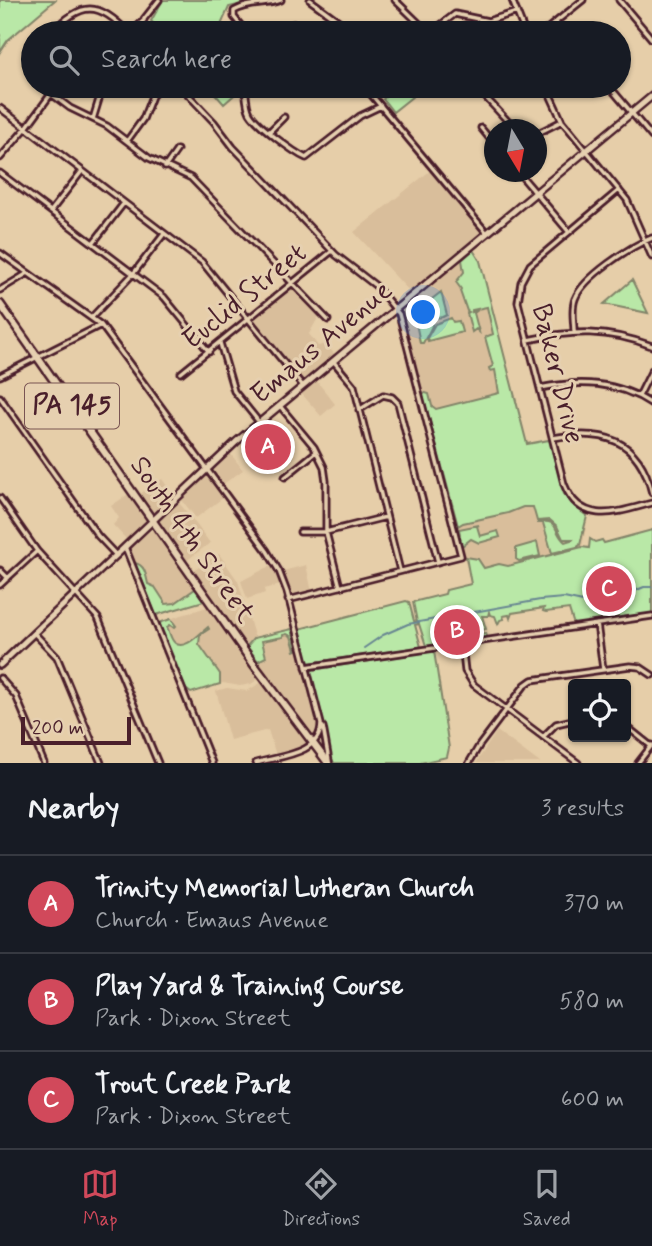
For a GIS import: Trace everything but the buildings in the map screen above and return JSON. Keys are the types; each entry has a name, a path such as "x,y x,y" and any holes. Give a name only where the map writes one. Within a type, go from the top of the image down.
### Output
{"main road":[{"name":"Emaus Avenue","path":"0,665 152,520 260,422 652,96"},
{"name":"South 4th Street","path":"0,304 152,520 329,763"}],"street":[{"path":"142,21 159,0"},
{"path":"238,21 234,11 241,7 282,0"},
{"path":"310,0 338,21"},
{"path":"395,0 417,21"},
{"path":"512,0 520,21"},
{"path":"558,21 583,0"},
{"path":"619,0 652,39"},
{"path":"65,21 75,13 93,9 109,14 117,21"},
{"path":"445,21 454,14 488,21 517,12"},
{"path":"0,158 48,98"},
{"path":"57,98 107,125 165,167 191,178 328,320"},
{"path":"93,119 99,98"},
{"path":"127,141 143,119 151,98"},
{"path":"191,98 233,147 332,251 373,284 400,314 461,556 288,600"},
{"path":"247,98 250,113 299,155 309,157 360,116 381,106"},
{"path":"374,98 487,233"},
{"path":"486,98 506,119"},
{"path":"551,98 562,121 630,205 652,257"},
{"path":"619,98 652,137"},
{"path":"0,108 202,262 303,386"},
{"path":"270,131 284,117"},
{"path":"547,129 562,121"},
{"path":"481,128 484,131"},
{"path":"165,167 177,149"},
{"path":"51,211 82,170"},
{"path":"0,173 166,299 209,352"},
{"path":"527,182 569,232"},
{"name":"Baker Drive","path":"619,190 530,265 521,282 518,302 566,489 577,503 593,512 613,513 652,503"},
{"path":"93,243 125,202"},
{"path":"92,317 133,274 165,233"},
{"path":"574,331 573,306 579,291 626,250 652,238"},
{"name":"Euclid Street","path":"181,373 332,251"},
{"path":"0,253 101,325 273,560 288,600 329,763"},
{"path":"0,290 28,272"},
{"path":"0,376 101,325"},
{"path":"528,340 574,331 617,335 652,346"},
{"path":"220,343 234,391 260,422"},
{"path":"334,362 354,386 400,571"},
{"path":"639,396 652,370"},
{"path":"540,388 573,382 590,383 615,387 652,404"},
{"path":"359,410 383,395 392,397 398,403 438,562"},
{"path":"0,397 98,536 116,555"},
{"path":"280,405 317,452 325,474 326,532 340,587"},
{"path":"553,438 589,433 616,441 639,461 647,475 652,493"},
{"path":"285,477 317,452"},
{"path":"0,498 37,551 98,618 158,763"},
{"path":"300,532 326,532 386,517"},
{"path":"125,547 212,763"},
{"path":"0,585 37,551"},
{"path":"0,570 8,578"},
{"path":"306,667 652,616"},
{"path":"597,624 603,669"},
{"path":"34,633 57,657 101,763"},
{"path":"462,644 465,669 470,681 578,763"},
{"path":"469,763 506,710 532,680 635,666 652,675"},
{"path":"0,678 16,696 44,763"},
{"path":"543,737 556,724 568,721"},
{"path":"256,763 309,748 320,734 321,724"},
{"path":"631,730 652,745 638,763"}],"shaded area":[{"path":"431,170 482,233 412,294 354,232"},
{"path":"473,250 480,261 527,444 550,439 565,493 588,517 581,553 471,584 401,312"},
{"path":"291,289 319,316 309,334 318,346 326,344 336,356 305,382 253,321"},
{"path":"316,380 335,404 321,416 301,393"},
{"path":"230,453 243,470 222,485 212,470"},
{"path":"207,475 224,497 196,518 181,499"},
{"path":"162,479 174,496 153,514 140,494"},
{"path":"130,493 147,523 127,540 113,525 119,518 111,506"},
{"path":"179,503 210,543 186,561 159,522"},
{"path":"155,530 205,599 203,602 156,616 128,549"},
{"path":"219,554 238,581 255,639 293,629 318,729 315,735 308,733 193,571"},
{"path":"272,565 281,585 264,589 265,593 247,599 241,581"},
{"path":"306,565 312,592 291,596 283,571"},
{"path":"210,607 260,678 251,684 240,686 223,683 187,692 160,622"},
{"path":"262,682 307,742 305,747 276,755 268,730 230,740 216,691 227,688 247,691"},
{"path":"497,731 540,763 476,763"}],"green space":[{"path":"0,0 55,0 30,21 21,21 21,29 8,40 0,52"},
{"path":"163,0 259,0 229,7 223,21 151,21"},
{"path":"219,98 231,98 224,104"},
{"path":"384,98 410,98 393,112"},
{"path":"473,250 480,261 527,444 549,440 564,494 587,516 580,545 577,547 552,553 543,523 537,523 549,522 555,526 561,538 565,542 574,539 563,539 557,526 550,520 537,521 533,507 523,507 458,526 422,392 429,394 432,406 436,409 499,393 495,370 490,371 489,368 493,366 485,337 493,334 487,307 472,310 478,310 474,313 479,332 476,329 472,332 467,313 469,312 456,282 464,272 462,260"},
{"path":"632,280 648,313 604,304"},
{"path":"441,292 447,315 438,318 427,308 427,303"},
{"path":"426,309 432,318 432,326 423,343 420,343 415,318 419,310"},
{"path":"451,318 453,322 459,321 462,332 428,341 435,324"},
{"path":"479,525 480,536 498,531 500,537 479,543 471,539 462,546 458,530 460,535 459,529"},
{"path":"652,530 652,613 574,625 569,609 546,612 543,611 544,608 512,613 510,618 509,615 503,616 504,619 498,624 495,616 489,612 488,616 482,616 486,629 481,630 487,637 426,646 419,624 415,625 421,647 308,663 299,629 406,601 409,602 414,621 417,622 413,602 471,584 466,557 478,559 484,568 499,564 508,566 582,547 589,548 590,539 595,542 602,540 604,543"},
{"path":"537,542 540,556 519,561 516,559 516,548"},
{"path":"135,563 143,568 148,584 155,587 166,604 175,603 195,589 204,601 156,615"},
{"path":"171,619 176,626 167,627 172,640 179,645 188,643 208,627 209,629 200,635 199,644 220,674 220,684 187,692 159,625"},
{"path":"292,629 297,650 293,651 295,650 291,636 287,634 262,641 266,657 258,661 247,646 254,638"},
{"path":"434,651 449,748 447,757 420,763 334,763 329,753 312,670"}],"waterway":[{"path":"364,648 383,635 408,624 540,600 564,598 592,604 607,603 644,587 652,587"}],"place":[{"name":"Trinity Memorial Lutheran Church","path":"268,447"},
{"name":"Trout Creek Park","path":"609,589"},
{"name":"Play Yard & Training Course","path":"457,632"}]}
